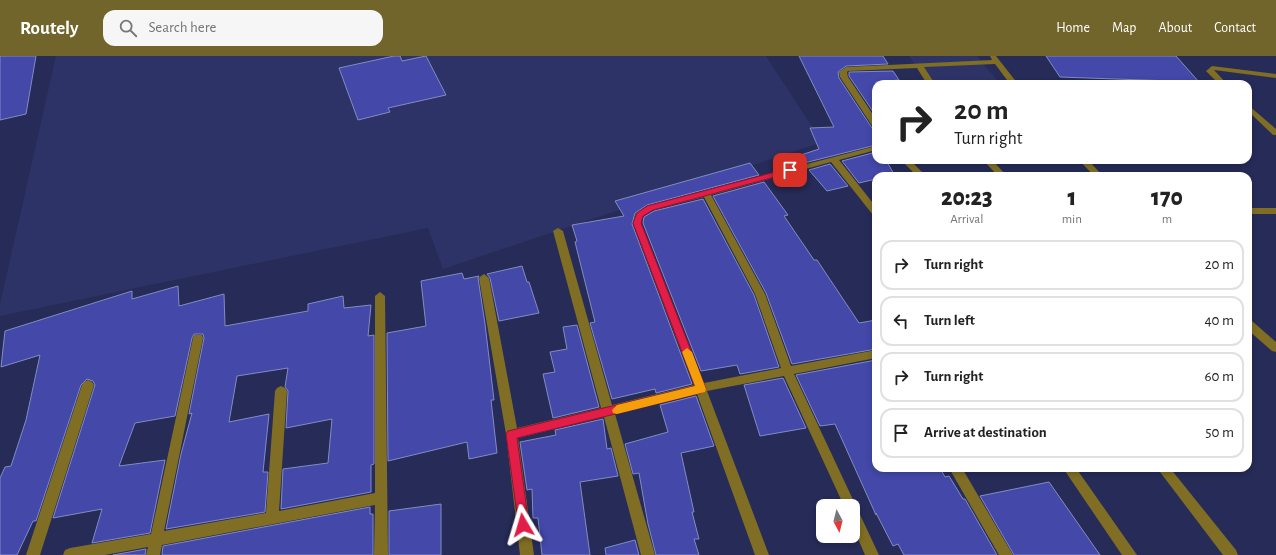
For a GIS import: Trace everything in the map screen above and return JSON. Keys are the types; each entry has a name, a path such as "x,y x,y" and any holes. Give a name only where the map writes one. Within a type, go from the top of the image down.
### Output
{"street":[{"path":"872,119 844,77 843,72 852,68 919,65 994,59 1011,80"},
{"path":"919,65 928,80"},
{"path":"1219,80 1210,71 1212,68 1276,76"},
{"path":"1252,111 1276,133"},
{"path":"762,555 701,389 637,223 639,215 650,208 872,149"},
{"path":"832,159 872,208"},
{"path":"909,164 918,172"},
{"path":"991,164 999,172"},
{"path":"1087,164 1095,172"},
{"path":"706,193 760,294 787,371 847,499"},
{"path":"1252,211 1276,211"},
{"path":"558,231 648,555"},
{"path":"484,278 512,434 527,555"},
{"path":"380,296 381,555"},
{"path":"1252,327 1276,348"},
{"path":"153,555 198,338"},
{"path":"512,434 701,389 872,355"},
{"path":"33,555 88,385"},
{"path":"272,518 281,391"},
{"path":"957,472 1006,555"},
{"path":"1072,472 1130,555"},
{"path":"1166,472 1230,555"},
{"path":"70,555 381,498"},
{"path":"860,528 872,555"}],"shaded area":[{"path":"56,56 766,56 822,142 443,269 428,228 0,316 0,304"},
{"path":"909,56 977,56 997,80 925,80"}],"building":[{"path":"0,56 36,56 26,114 0,120"},
{"path":"400,56 402,61 426,56 446,95 388,108 390,112 358,120 339,68"},
{"path":"799,56 883,56 888,64 846,66 838,72 839,78 872,128 872,146 804,163 798,156 819,149 810,128 834,127"},
{"path":"1046,56 1176,56 1197,80 1143,80 1060,77"},
{"path":"893,71 899,80 872,80 872,110 849,76 849,72"},
{"path":"872,153 872,164 888,164 893,172 872,172 872,180 859,183 842,161"},
{"path":"750,163 759,175 647,205 635,213 632,224 692,384 656,393 655,389 612,399 590,323 595,322 572,225 624,216 615,201"},
{"path":"830,164 848,186 827,191 809,170"},
{"path":"764,182 788,215 784,216 814,260 817,260 859,323 872,321 872,350 792,364 766,293 713,196"},
{"path":"703,199 754,295 779,367 740,374 737,365 701,371 643,223 644,217 654,211"},
{"path":"522,266 539,313 499,321 490,278 487,274"},
{"path":"462,273 464,279 479,276 478,278 494,400 491,400 497,453 469,459 467,442 388,461 387,333 426,326 421,281"},
{"path":"178,286 179,306 224,294 225,326 308,311 308,304 343,296 344,308 371,305 368,336 374,335 374,464 371,465 371,492 281,509 283,469 328,463 332,419 286,428 288,391 285,387 288,368 237,376 229,422 269,414 263,472 268,472 265,512 166,529 181,454 192,413 189,414 204,338 203,334 194,334 175,416 135,423 119,466 165,460 150,533 92,543 102,509 53,518 95,385 93,381 87,379 81,385 36,521 33,521 17,555 0,555 0,478 5,467 11,466 26,420 40,355 1,367 5,331 132,291 132,299"},
{"path":"577,325 599,407 553,418 543,374 555,372 550,352 567,349 563,327"},
{"path":"872,361 872,472 942,472 945,477 949,476 963,499 965,499 997,555 904,555 898,544 893,546 876,513 876,515 835,424 820,426 796,375"},
{"path":"783,378 806,428 760,436 744,385"},
{"path":"696,396 714,446 681,453 694,512 692,512 699,539 694,539 699,555 656,555 648,524 639,473 633,474 625,444 668,432 660,405"},
{"path":"603,419 607,449 611,448 618,476 580,482 590,555 542,555 538,518 533,518 532,489 527,490 520,442 556,435 555,430"},
{"path":"1049,482 1100,555 1014,555 980,496"},
{"path":"441,504 441,555 389,555 389,511"},
{"path":"370,507 370,514 373,514 373,555 162,555 163,546"},
{"path":"635,540 639,555 606,555 605,548"},
{"path":"146,549 145,555 113,555"}],"slow traffic":[{"path":"617,410 701,389 687,352"}],"route":[{"path":"523,525 512,434 701,389 637,223 639,215 650,208 790,170"}]}
